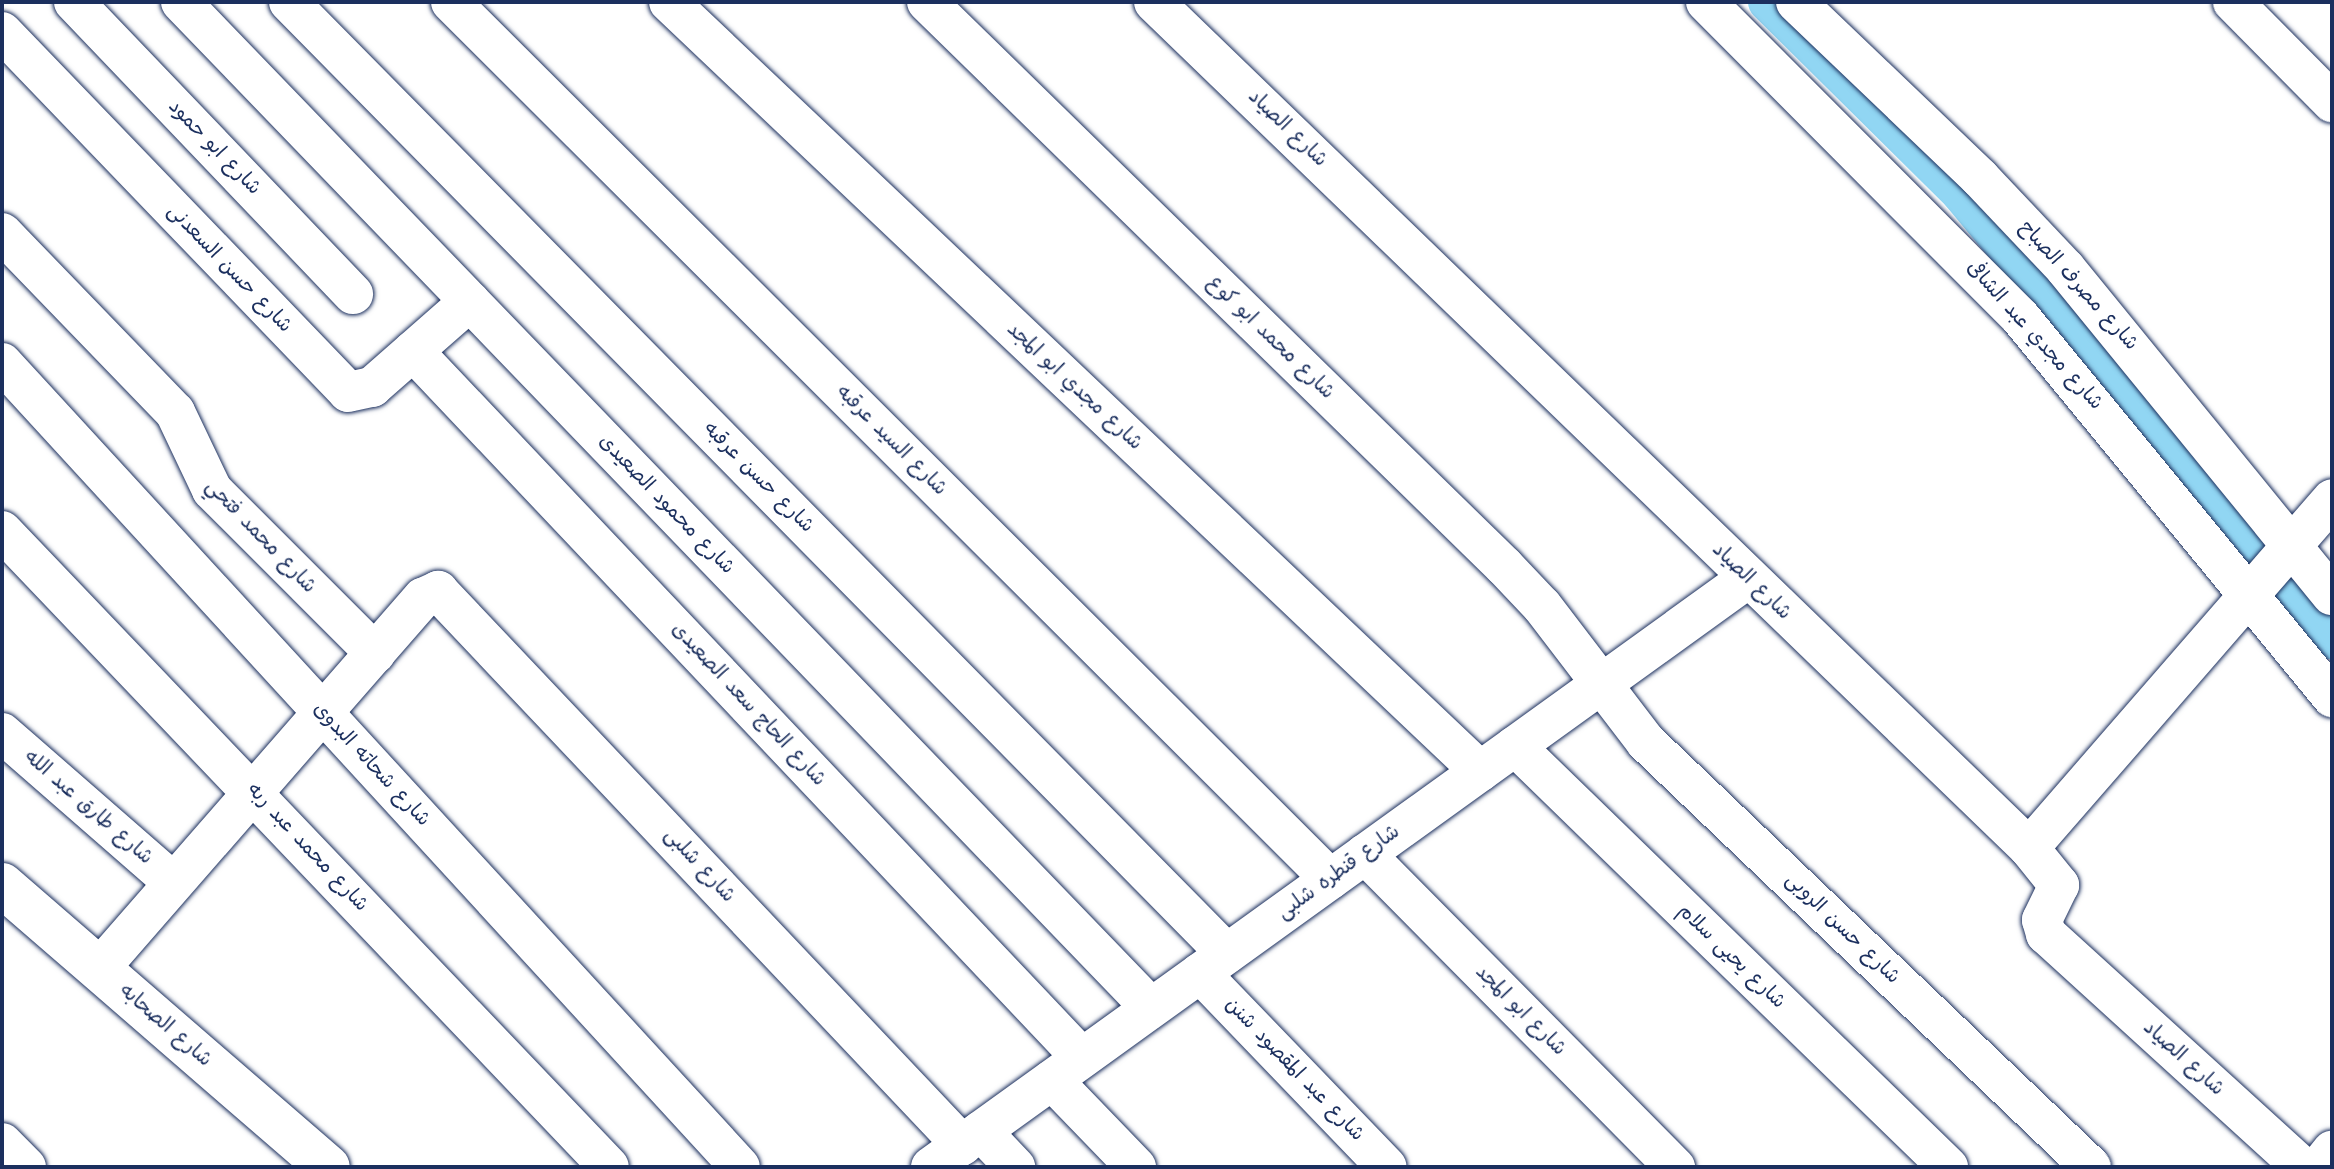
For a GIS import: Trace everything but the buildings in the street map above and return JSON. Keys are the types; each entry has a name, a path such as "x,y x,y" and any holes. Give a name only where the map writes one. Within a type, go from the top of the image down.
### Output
{"street":[{"name":"شارع ابو حمود","path":"74,2 353,294"},
{"name":"شارع محمود الصعيدى","path":"181,2 1151,1008"},
{"name":"شارع حسن عرقبه","path":"289,2 1214,963"},
{"name":"شارع السيد عرقبه","path":"451,2 1330,879"},
{"name":"شارع مجدي ابو المجد","path":"669,2 1480,771"},
{"name":"شارع محمد ابو كوع","path":"927,2 1504,566 1542,606 1600,685"},
{"name":"شارع الصياد","path":"1154,2 1747,579 2029,848 2059,885 2042,920 2046,934 2302,1167"},
{"name":"شارع مجدي عبد الشافى","path":"1706,2 2020,317 2332,697"},
{"name":"شارع مصرف الصباح","path":"1796,2 1980,178 2065,268 2332,595"},
{"path":"2233,2 2332,102"},
{"name":"شارع حسن السعدنى","path":"2,32 343,389 367,391 470,301"},
{"name":"شارع محمد فتحي","path":"2,233 175,412 212,490 375,653"},
{"name":"شارع الحاج سعد الصعيدى","path":"413,351 1067,1069 1136,1167"},
{"name":"شارع شحاته البدوى","path":"2,363 740,1167"},
{"path":"2029,848 2249,599 2332,499"},
{"name":"شارع محمد عبد ربه","path":"2,531 609,1167"},
{"name":"شارع قنطره شلبى","path":"958,1148 1747,579"},
{"name":"شارع شلبى","path":"375,653 434,591 442,592 958,1148 1015,1167"},
{"path":"99,969 375,653"},
{"name":"شارع حسن الروبى","path":"1600,685 1646,742 2091,1167"},
{"name":"شارع طارق عبد الله","path":"2,733 173,882"},
{"name":"شارع يحيى سلام","path":"1515,746 1948,1167"},
{"name":"شارع ابو المجد","path":"1365,854 1675,1167"},
{"name":"شارع الصحابه","path":"2,885 328,1167"},
{"name":"شارع عبد المقصود شنن","path":"1214,963 1387,1167"},
{"path":"2,1143 26,1167"},
{"path":"2319,1167 2332,1151"}],"waterway":[{"path":"1767,2 1960,193 2332,640"}]}
